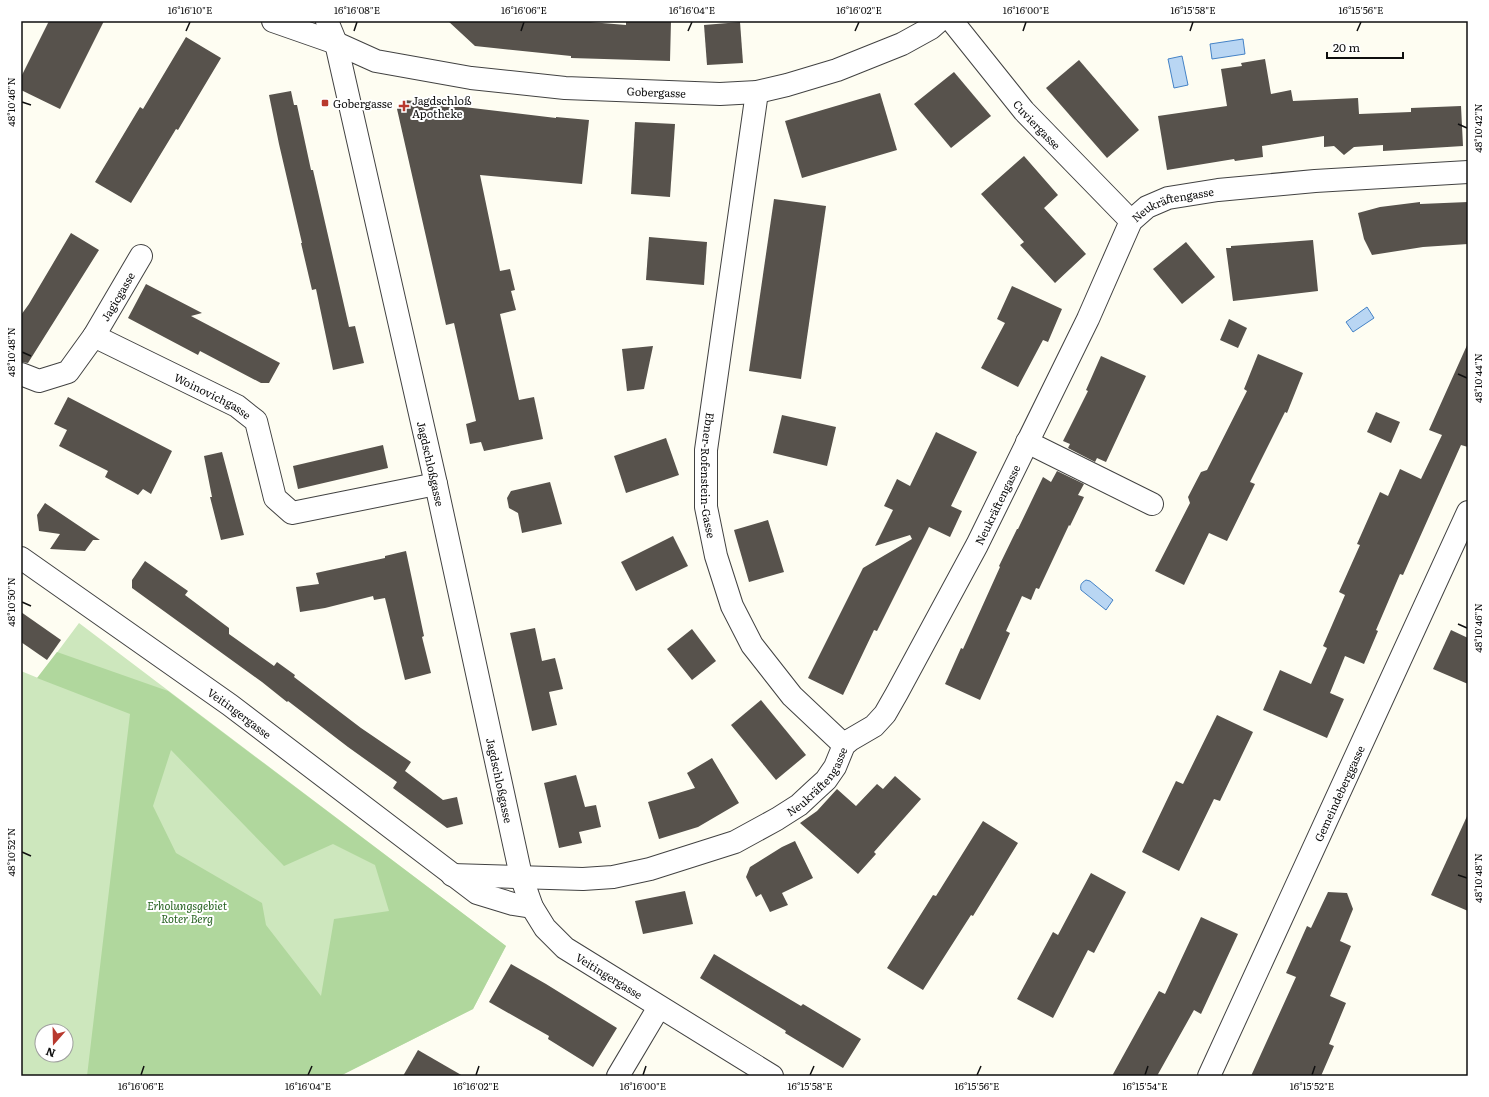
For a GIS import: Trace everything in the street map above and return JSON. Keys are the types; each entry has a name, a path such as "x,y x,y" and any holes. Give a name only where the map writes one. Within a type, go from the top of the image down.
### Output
{"street":[{"name":"Gobergasse","path":"273,21 336,43 376,60 471,78 565,88 720,94 757,92 823,75 902,44 931,28 938,21"},
{"name":"Jagdschloßgasse","path":"328,21 336,43 344,84 436,484 521,876 532,907"},
{"name":"Cuviergasse","path":"952,21 1024,111 1131,221"},
{"name":"Ebner-Rofenstein-Gasse","path":"757,92 706,450 706,507 716,556 730,599 752,645 792,696 844,745"},
{"name":"Neukräftengasse","path":"521,876 583,879 613,877 650,869 735,842 778,819 798,805 826,780 835,767 844,745 874,726 885,714 977,545 1088,319 1131,221 1147,207 1168,198 1218,190 1314,181 1468,172"},
{"name":"Jagicgasse","path":"94,336 141,256"},
{"name":"Woinovichgasse","path":"94,336 237,406 256,421 275,498 292,513 436,484"},
{"path":"21,374 39,381 68,372 94,336"},
{"path":"1027,442 1152,504"},
{"name":"Gemeindeberggasse","path":"1209,1076 1468,512"},
{"name":"Veitingergasse","path":"21,558 230,705 477,893 513,904 532,907 545,928 565,948 772,1076"},
{"path":"452,875 521,876"},
{"path":"618,1076 659,1007"}],"green space":[{"name":"Erholungsgebiet Roter Berg","path":"79,623 506,946 473,1009 340,1076 21,1076 21,671 38,678"},
{"name":"Erholungsgebiet Roter Berg","path":"57,652 168,691 506,946 473,1009 340,1076 87,1076 130,714 37,678","holes":["171,750 284,866 333,844 375,865 389,911 334,919 321,996 266,925 262,903 176,853 153,806"]}],"water":[{"path":"1243,39 1245,54 1212,59 1210,44"},
{"path":"1182,56 1188,85 1174,88 1168,59"},
{"path":"1367,307 1374,318 1353,332 1346,322"},
{"path":"1086,580 1090,581 1113,600 1106,610 1081,590 1081,584"}],"building":[{"path":"49,21 104,21 60,109 21,90 21,77"},
{"path":"448,21 578,21 626,25 626,21 671,21 670,61 571,58 571,56 475,46"},
{"path":"740,22 743,63 707,65 704,25"},
{"path":"186,37 221,58 178,130 176,129 131,203 95,182 140,107 143,109"},
{"path":"1265,59 1271,94 1291,90 1293,101 1358,98 1359,114 1411,112 1411,108 1461,106 1463,146 1383,151 1383,145 1354,147 1344,155 1334,146 1324,147 1324,136 1262,146 1263,157 1235,161 1234,159 1167,170 1158,116 1227,106 1221,69 1242,66 1241,63"},
{"path":"1079,60 1139,130 1107,158 1046,88"},
{"path":"954,72 991,116 951,148 914,104"},
{"path":"291,91 294,105 297,105 311,170 313,170 349,327 355,326 364,363 333,370 316,289 312,290 301,243 269,95"},
{"path":"880,93 897,150 802,178 785,121"},
{"path":"405,100 556,118 589,120 582,184 480,175 500,271 510,269 515,290 511,291 516,310 500,314 519,400 534,397 543,439 484,451 481,442 470,444 466,424 476,421 454,323 446,325 397,109"},
{"path":"635,122 675,124 670,197 631,194"},
{"path":"1024,156 1058,195 1044,208 1086,254 1055,283 1020,245 1024,242 981,194"},
{"path":"774,199 826,206 801,379 749,371"},
{"path":"1420,202 1420,204 1468,202 1468,244 1423,247 1372,255 1364,239 1358,213 1380,207"},
{"path":"71,233 99,250 28,363 21,362 21,315"},
{"path":"649,237 707,242 704,285 646,280"},
{"path":"1313,240 1318,291 1233,301 1226,248 1231,248 1231,246"},
{"path":"1186,242 1215,277 1182,304 1153,269"},
{"path":"146,284 202,313 191,316 280,363 269,383 261,383 200,351 198,355 128,318"},
{"path":"1012,286 1062,309 1048,342 1043,340 1018,387 981,368 1005,323 997,319"},
{"path":"1229,319 1247,328 1238,348 1220,340"},
{"path":"1468,343 1468,447 1461,445 1403,575 1400,574 1376,630 1378,631 1364,664 1345,656 1330,693 1344,699 1327,738 1263,710 1280,670 1311,684 1327,648 1323,646 1345,595 1339,592 1360,545 1357,544 1380,492 1388,496 1400,469 1421,479 1442,435 1429,430"},
{"path":"653,346 644,389 627,391 622,349"},
{"path":"1258,354 1303,373 1287,413 1285,412 1250,482 1255,484 1227,541 1209,533 1184,585 1155,571 1190,503 1188,497 1201,472 1207,470 1247,391 1244,389"},
{"path":"1101,356 1146,376 1106,462 1097,458 1095,462 1068,448 1070,444 1063,441 1088,391 1086,390"},
{"path":"68,397 172,451 151,494 143,489 138,495 105,477 108,471 59,446 67,430 54,424"},
{"path":"1376,412 1400,422 1391,443 1367,432"},
{"path":"782,415 836,427 827,466 773,453"},
{"path":"936,432 977,452 951,506 962,511 950,537 929,527 877,631 874,630 843,695 808,678 863,568 912,539 910,535 875,546 893,510 884,506 897,479 910,486"},
{"path":"666,438 679,475 626,493 614,456"},
{"path":"383,445 388,468 298,489 293,466"},
{"path":"222,452 244,535 221,540 210,497 212,497 204,456"},
{"path":"1057,471 1084,484 1078,495 1084,497 1039,589 1036,588 1031,600 1022,596 1006,631 1010,633 980,700 945,684 961,648 963,649 1000,567 999,566 1043,477 1051,482"},
{"path":"550,482 562,524 522,533 518,513 509,508 507,498 511,491"},
{"path":"45,503 100,540 93,540 85,551 50,549 60,534 39,531 37,515"},
{"path":"768,520 784,572 749,582 734,530"},
{"path":"673,536 688,566 636,591 621,562"},
{"path":"406,551 424,636 422,637 431,673 405,680 385,598 374,600 373,596 325,608 300,612 296,587 319,584 316,573 385,558 385,556"},
{"path":"145,561 188,591 185,595 229,628 229,634 274,666 277,662 295,675 294,677 361,728 411,762 405,771 443,800 457,797 463,824 447,828 393,788 397,782 132,588 132,580"},
{"path":"21,612 61,640 47,660 21,642"},
{"path":"535,628 542,661 555,658 563,689 549,692 557,725 532,731 510,633"},
{"path":"692,629 716,661 692,680 667,649"},
{"path":"1451,630 1468,638 1468,684 1433,669"},
{"path":"761,700 806,755 776,780 731,725"},
{"path":"1217,715 1253,732 1220,801 1214,799 1179,871 1142,852 1176,781 1183,784"},
{"path":"712,758 739,803 698,827 659,839 648,802 695,788 687,773"},
{"path":"576,775 585,807 596,805 601,827 579,832 582,843 559,848 544,783"},
{"path":"895,776 921,799 874,852 876,854 858,874 800,823 817,811 837,789 856,806 877,784 883,789"},
{"path":"1468,814 1468,911 1431,895"},
{"path":"983,821 1018,843 973,916 971,915 923,990 887,968 933,895 936,896"},
{"path":"795,841 813,878 782,893 788,905 770,912 761,894 756,897 746,877 750,867 782,847"},
{"path":"1091,873 1126,892 1094,953 1088,950 1053,1018 1017,999 1053,932 1058,935"},
{"path":"685,891 693,924 643,934 635,901"},
{"path":"1328,892 1347,893 1353,909 1340,941 1351,946 1330,996 1346,1003 1329,1044 1334,1046 1321,1076 1251,1076 1296,977 1286,973 1307,926 1311,928"},
{"path":"1201,917 1238,934 1201,1014 1194,1010 1157,1076 1112,1076 1159,991 1165,994"},
{"path":"714,954 801,1006 803,1004 861,1039 843,1068 785,1033 786,1031 700,978"},
{"path":"511,964 617,1028 593,1067 548,1039 549,1036 489,1002"},
{"path":"418,1050 463,1076 403,1076"}],"place":[{"name":"Gobergasse","path":"325,103"},
{"name":"Jagdschloß Apotheke","path":"404,106"}]}
